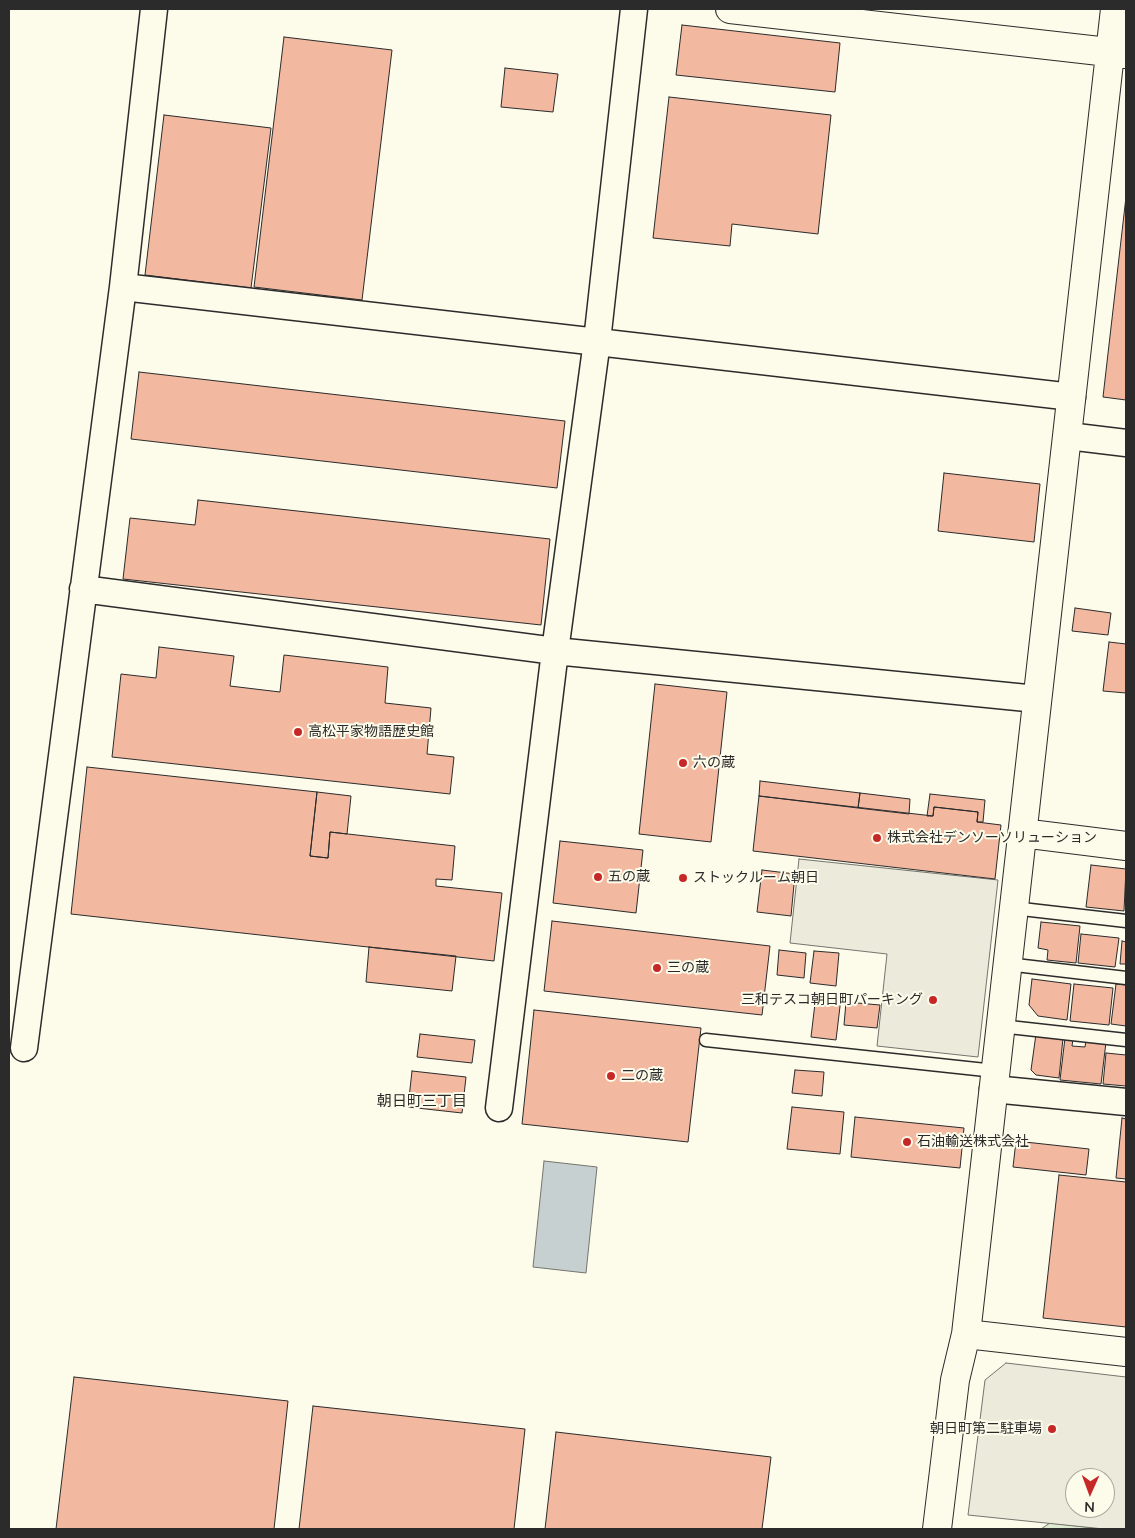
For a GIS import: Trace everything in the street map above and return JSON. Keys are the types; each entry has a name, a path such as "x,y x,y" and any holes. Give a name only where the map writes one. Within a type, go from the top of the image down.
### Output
{"street":[{"path":"24,1048 123,286 154,9"},
{"path":"500,1108 555,652 597,341 634,9"},
{"path":"730,9 1119,53"},
{"path":"937,1529 955,1380 966,1334 1072,397 1119,53 1115,9"},
{"path":"123,286 1072,397"},
{"path":"1068,436 1126,443"},
{"path":"83,589 555,652 1037,699"},
{"path":"1022,833 1126,846"},
{"path":"994,1080 1126,1102"},
{"path":"966,1334 1126,1352"}],"lane":[{"path":"1013,908 1126,921"},
{"path":"1007,964 1126,978"},
{"path":"1000,1026 1126,1040"},
{"path":"706,1040 994,1080"}],"green space":[{"path":"1050,1523 1104,1529 1041,1529"}],"shaded area":[{"name":"三和テスコ朝日町パーキング","path":"799,859 998,880 978,1057 877,1046 887,954 790,943"},
{"path":"544,1161 597,1167 586,1273 533,1267"},
{"name":"朝日町第二駐車場","path":"1006,1363 1126,1377 1126,1529 1104,1529 968,1515 985,1380"}],"building":[{"path":"682,25 840,43 835,92 676,75"},
{"path":"284,37 392,50 362,300 254,287"},
{"path":"505,68 558,74 553,112 501,107"},
{"path":"669,97 831,115 818,234 732,224 730,246 653,238"},
{"path":"164,115 271,128 251,288 145,275"},
{"path":"1126,197 1126,400 1103,397"},
{"path":"139,372 565,421 557,488 131,439"},
{"path":"944,473 1040,484 1034,542 938,531"},
{"path":"198,500 550,539 541,625 123,579 130,518 195,525"},
{"path":"1075,608 1111,613 1108,635 1072,631"},
{"path":"1109,642 1126,644 1126,693 1103,691"},
{"path":"159,647 234,656 230,686 280,692 284,655 388,667 385,703 431,708 427,754 454,757 450,794 112,757 121,674 156,678"},
{"name":"六の蔵","path":"655,684 727,692 711,842 639,834"},
{"path":"87,767 317,792 310,856 328,858 330,832 455,846 452,880 436,879 436,886 502,893 494,961 71,914"},
{"path":"760,781 860,793 858,808 759,796"},
{"path":"317,792 351,796 347,834 330,832 328,858 310,856"},
{"path":"860,793 910,799 909,814 858,808"},
{"path":"930,794 985,800 983,822 977,822 978,812 934,807 933,816 927,816"},
{"name":"株式会社デンソーソリューション","path":"759,796 933,816 934,807 978,812 977,822 1001,825 995,879 753,851"},
{"name":"五の蔵","path":"560,841 643,850 636,913 553,903"},
{"path":"1091,865 1126,869 1124,911 1086,907"},
{"path":"762,870 795,874 791,916 757,912"},
{"name":"三の蔵","path":"552,921 770,946 762,1015 544,991"},
{"path":"1041,922 1080,926 1076,963 1047,960 1048,950 1038,948"},
{"path":"1081,934 1119,938 1115,967 1078,963"},
{"path":"1122,941 1126,942 1126,964 1120,964"},
{"path":"369,947 456,956 452,991 366,982"},
{"path":"779,950 806,953 804,978 777,975"},
{"path":"814,951 839,953 836,986 810,983"},
{"path":"1032,979 1071,984 1067,1020 1038,1016 1029,1005"},
{"path":"1074,984 1113,988 1109,1025 1070,1021"},
{"path":"1116,984 1126,985 1126,1026 1111,1024"},
{"path":"816,995 841,998 836,1040 811,1037"},
{"path":"846,1002 880,1005 877,1028 844,1025"},
{"name":"二の蔵","path":"534,1010 701,1028 688,1142 522,1124"},
{"path":"420,1034 475,1040 472,1063 417,1057"},
{"path":"1036,1034 1063,1038 1059,1078 1036,1075 1031,1070"},
{"path":"1065,1038 1073,1039 1072,1046 1085,1047 1086,1040 1106,1042 1101,1084 1060,1080"},
{"path":"1106,1053 1126,1055 1126,1086 1103,1084"},
{"path":"795,1070 824,1072 822,1096 792,1093"},
{"path":"412,1071 466,1077 462,1113 408,1107"},
{"path":"792,1107 844,1112 840,1154 787,1149"},
{"name":"石油輸送株式会社","path":"855,1117 964,1128 960,1168 851,1157"},
{"path":"1122,1118 1126,1119 1126,1179 1116,1178"},
{"path":"1016,1141 1089,1149 1086,1175 1013,1167"},
{"path":"1059,1175 1126,1182 1126,1327 1043,1318"},
{"path":"74,1377 288,1401 274,1529 56,1529"},
{"path":"313,1406 525,1429 514,1529 299,1529"},
{"path":"556,1432 771,1457 762,1529 545,1529"}],"place":[{"name":"高松平家物語歴史館","path":"298,732"},
{"name":"六の蔵","path":"683,763"},
{"name":"株式会社デンソーソリューション","path":"877,838"},
{"name":"五の蔵","path":"598,877"},
{"name":"ストックルーム朝日","path":"683,878"},
{"name":"三の蔵","path":"657,968"},
{"name":"三和テスコ朝日町パーキング","path":"933,1000"},
{"name":"二の蔵","path":"611,1076"},
{"name":"石油輸送株式会社","path":"907,1142"},
{"name":"朝日町第二駐車場","path":"1052,1429"}],"district":[{"name":"朝日町三丁目","path":"422,1101"}]}
